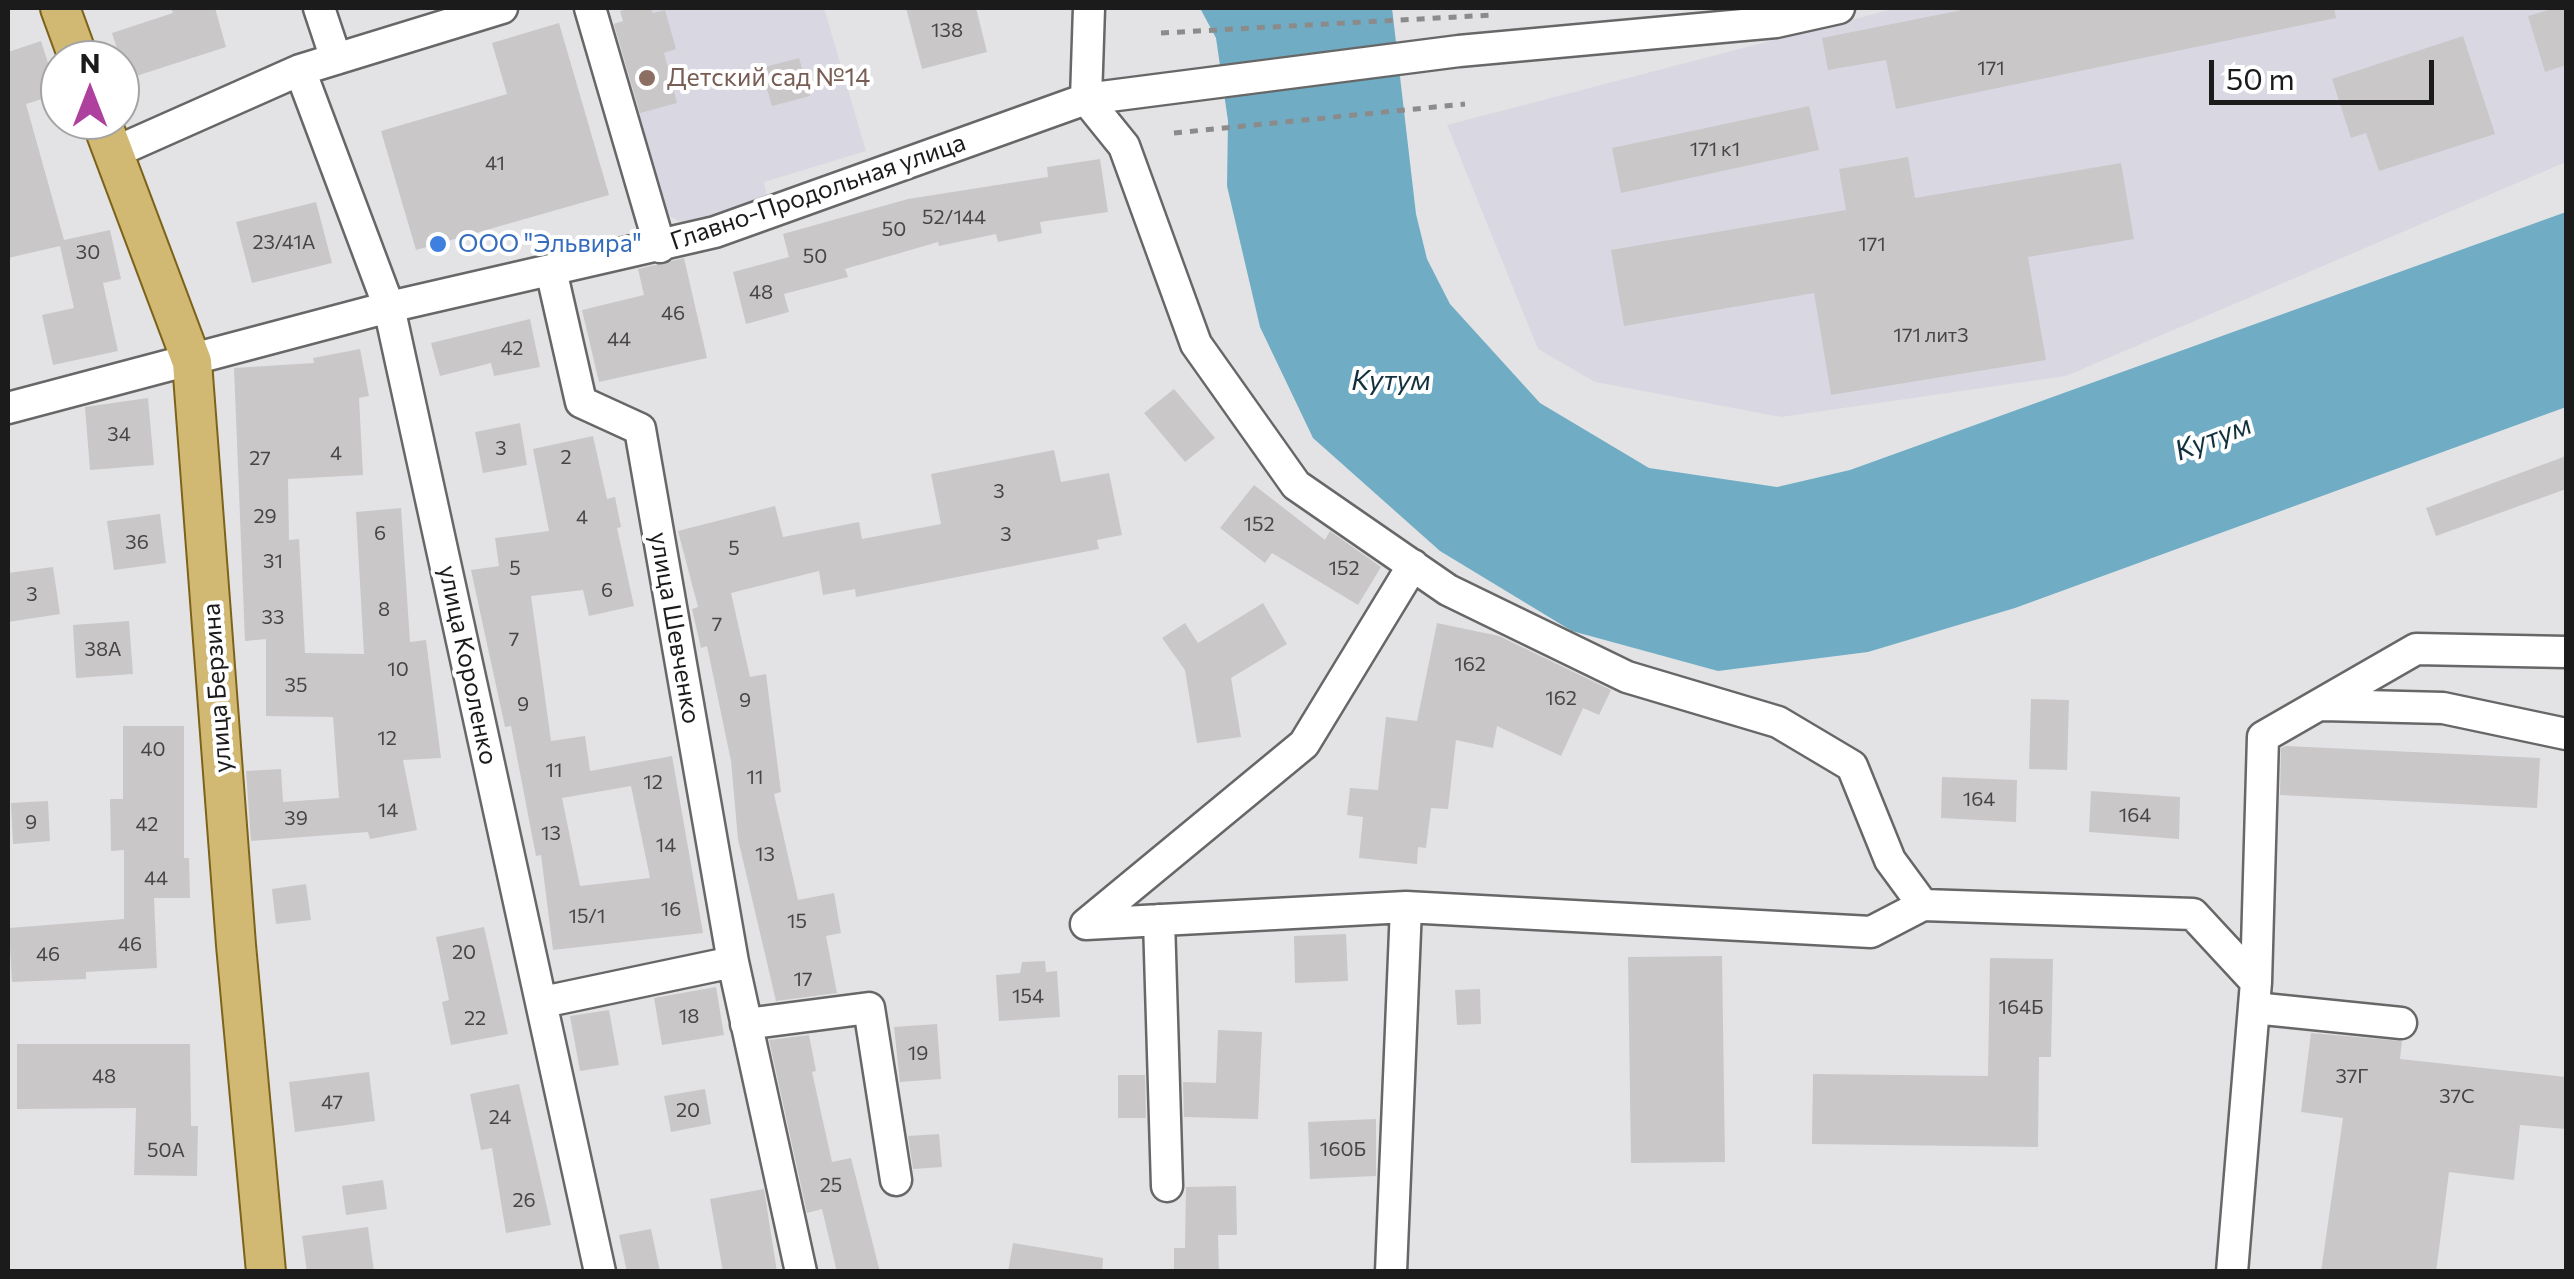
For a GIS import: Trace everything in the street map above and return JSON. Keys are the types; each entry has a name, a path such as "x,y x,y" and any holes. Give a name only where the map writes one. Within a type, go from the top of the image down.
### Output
{"main road":[{"path":"60,8 72,40"},
{"name":"улица Берзина","path":"108,140 192,362 236,946 266,1272"}],"street":[{"path":"319,8 336,59"},
{"path":"140,126 300,70 502,8"},
{"path":"590,8 660,247"},
{"path":"1089,8 1086,100 1124,146 1196,344 1296,485 1448,590 1627,678 1778,722 1852,766 1890,860 1923,905"},
{"name":"Главно-Продольная улица","path":"8,408 389,307 660,247 1086,100 1459,51 1615,22 1776,22 1839,8"},
{"name":"улица Короленко","path":"300,70 389,307 600,1272"},
{"name":"улица Шевченко","path":"551,270 581,402 640,429 733,962 801,1272"},
{"path":"1413,565 1304,744 1086,924 1406,907 1871,932 1923,905 2193,914 2255,995 2401,1023"},
{"path":"2232,1272 2255,995 2263,737 2416,650 2566,652"},
{"path":"2323,705 2444,708 2566,734"},
{"path":"1391,1272 1406,907"},
{"path":"1159,920 1168,1186"},
{"path":"543,1002 733,962"},
{"path":"746,1024 869,1008 896,1180"}],"path":[{"path":"1161,33 1406,17"},
{"path":"1174,133 1465,104"}],"shaded area":[{"path":"824,8 866,151 764,182 768,203 691,227 665,214 639,114 634,115 609,25 623,21 620,11"},
{"path":"1897,8 2566,8 2566,162 2066,376 1781,417 1595,382 1538,349 1447,125"}],"water":[{"name":"Кутум","path":"1200,8 1392,8 1416,214 1427,259 1450,304 1540,403 1649,468 1777,487 1850,470 2566,212 2566,407 2015,608 1868,652 1718,671 1572,631 1440,551 1313,438 1260,327 1227,186 1228,121 1216,38"}],"building":[{"path":"171,8 215,8 226,47 140,75 140,40 114,40 112,33 173,13"},
{"name":"Детский сад №14","path":"651,8 653,13 665,10 676,49 664,53 677,103 640,113 614,24 623,21 620,11"},
{"path":"906,8 976,8 987,52 922,69"},
{"path":"1972,8 2334,8 2336,18 1896,109 1886,60 1828,70 1822,38"},
{"path":"2566,8 2566,65 2545,72 2528,16"},
{"path":"559,23 609,195 416,250 381,131 507,94 492,43"},
{"path":"2463,36 2495,134 2379,171 2366,133 2351,138 2332,79"},
{"path":"40,41 40,100 26,104 64,240 110,230 121,279 103,283 118,351 53,365 42,315 74,308 60,246 8,258 8,52"},
{"path":"799,58 810,96 772,106 761,68"},
{"path":"1809,106 1819,150 1621,193 1612,148"},
{"path":"1908,157 1915,198 2121,163 2134,239 2028,257 2046,360 1831,395 1814,293 1624,326 1611,250 1846,210 1839,169"},
{"path":"1100,159 1108,212 1040,222 1042,233 998,242 996,234 939,246 938,242 845,269 848,277 784,294 789,312 746,324 733,272 789,257 783,234 908,199 1048,177 1047,167"},
{"path":"316,202 332,263 252,283 236,222"},
{"path":"684,258 707,358 599,382 582,310 644,295 638,269"},
{"path":"530,319 540,367 494,376 491,363 440,376 431,343"},
{"path":"360,349 369,396 359,398 363,475 288,479 289,540 299,539 305,653 364,654 356,512 401,508 410,642 426,640 441,758 403,760 417,830 370,839 368,832 251,841 246,771 281,769 283,802 339,798 333,717 266,716 266,639 245,641 234,368 314,363 313,358"},
{"path":"1174,389 1215,438 1185,462 1144,413"},
{"path":"148,398 154,465 90,470 85,407"},
{"path":"520,423 527,465 483,473 475,432"},
{"path":"593,436 607,499 615,497 621,527 617,528 634,606 589,616 583,590 531,596 551,741 585,736 590,771 672,756 703,933 553,950 541,855 536,856 511,726 505,727 471,570 499,566 495,538 549,531 533,449","holes":["631,786 650,878 580,886 562,798"]},
{"path":"1054,450 1061,482 1109,473 1122,535 1097,540 1099,549 856,597 855,589 823,595 819,571 731,593 750,677 766,674 781,792 774,794 798,900 834,893 841,933 826,936 837,993 776,1001 738,839 731,761 707,646 701,648 692,609 698,607 678,531 775,506 783,537 859,522 862,539 941,524 931,474"},
{"path":"2566,456 2566,489 2436,536 2426,508"},
{"path":"1254,485 1325,540 1330,531 1381,567 1358,605 1272,553 1265,563 1220,528"},
{"path":"160,514 166,563 114,570 107,521"},
{"path":"53,567 60,614 8,622 8,573"},
{"path":"1263,603 1287,644 1231,678 1241,737 1197,743 1185,670 1162,638 1185,623 1198,643"},
{"path":"129,621 133,674 76,678 73,625"},
{"path":"1437,623 1499,636 1611,690 1599,715 1583,708 1561,756 1497,726 1493,748 1456,740 1448,809 1431,808 1426,848 1418,847 1417,864 1359,858 1363,817 1347,815 1350,788 1378,790 1386,717 1417,721"},
{"path":"2031,699 2069,700 2067,770 2029,769"},
{"path":"123,726 184,726 184,858 189,858 190,898 154,898 157,968 86,972 86,979 12,982 9,928 124,919 124,850 111,851 110,799 123,799"},
{"path":"2281,748 2540,758 2537,808 2280,795"},
{"path":"1942,777 2017,780 2016,822 1941,818"},
{"path":"2091,791 2180,797 2179,839 2089,832"},
{"path":"48,801 50,841 13,844 11,803"},
{"path":"306,884 311,920 276,924 272,889"},
{"path":"484,927 508,1034 451,1045 442,1002 449,1000 436,937"},
{"path":"1346,934 1348,981 1295,983 1294,936"},
{"path":"1722,956 1725,1162 1631,1163 1628,957"},
{"path":"1990,958 2053,959 2051,1057 2039,1057 2038,1147 1812,1144 1813,1074 1988,1076"},
{"path":"1045,961 1046,972 1057,971 1060,1017 999,1021 996,975 1020,973 1022,962"},
{"path":"716,987 724,1035 662,1045 654,998"},
{"path":"1480,989 1481,1024 1457,1025 1455,990"},
{"path":"609,1010 619,1065 580,1071 570,1016"},
{"path":"937,1024 941,1079 900,1082 894,1027"},
{"path":"1218,1030 1262,1032 1258,1119 1184,1117 1183,1082 1216,1083"},
{"path":"2311,1033 2402,1041 2400,1059 2566,1077 2566,1129 2520,1125 2514,1180 2449,1172 2436,1272 2321,1272 2343,1118 2301,1112"},
{"path":"809,1035 816,1071 812,1072 832,1162 851,1158 880,1272 837,1272 822,1209 807,1213 769,1040"},
{"path":"17,1044 190,1044 191,1126 198,1126 197,1176 134,1175 136,1108 17,1109"},
{"path":"369,1072 375,1121 295,1132 289,1082"},
{"path":"1118,1075 1145,1075 1146,1118 1118,1118"},
{"path":"519,1084 551,1225 506,1233 492,1148 481,1150 470,1094"},
{"path":"705,1089 711,1124 671,1132 664,1096"},
{"path":"1376,1119 1376,1176 1310,1179 1308,1122"},
{"path":"939,1134 942,1167 913,1169 908,1136"},
{"path":"383,1180 387,1209 346,1215 342,1186"},
{"path":"1236,1186 1237,1235 1218,1235 1219,1272 1174,1272 1174,1248 1185,1248 1186,1187"},
{"path":"764,1189 777,1272 723,1272 710,1199"},
{"path":"368,1227 374,1272 307,1272 302,1236"},
{"path":"651,1229 660,1272 627,1272 619,1235"},
{"path":"1013,1243 1103,1258 1102,1272 1008,1272"}],"place":[{"name":"Детский сад №14","path":"647,78"},
{"name":"ООО \"Эльвира\"","path":"438,244"}]}
